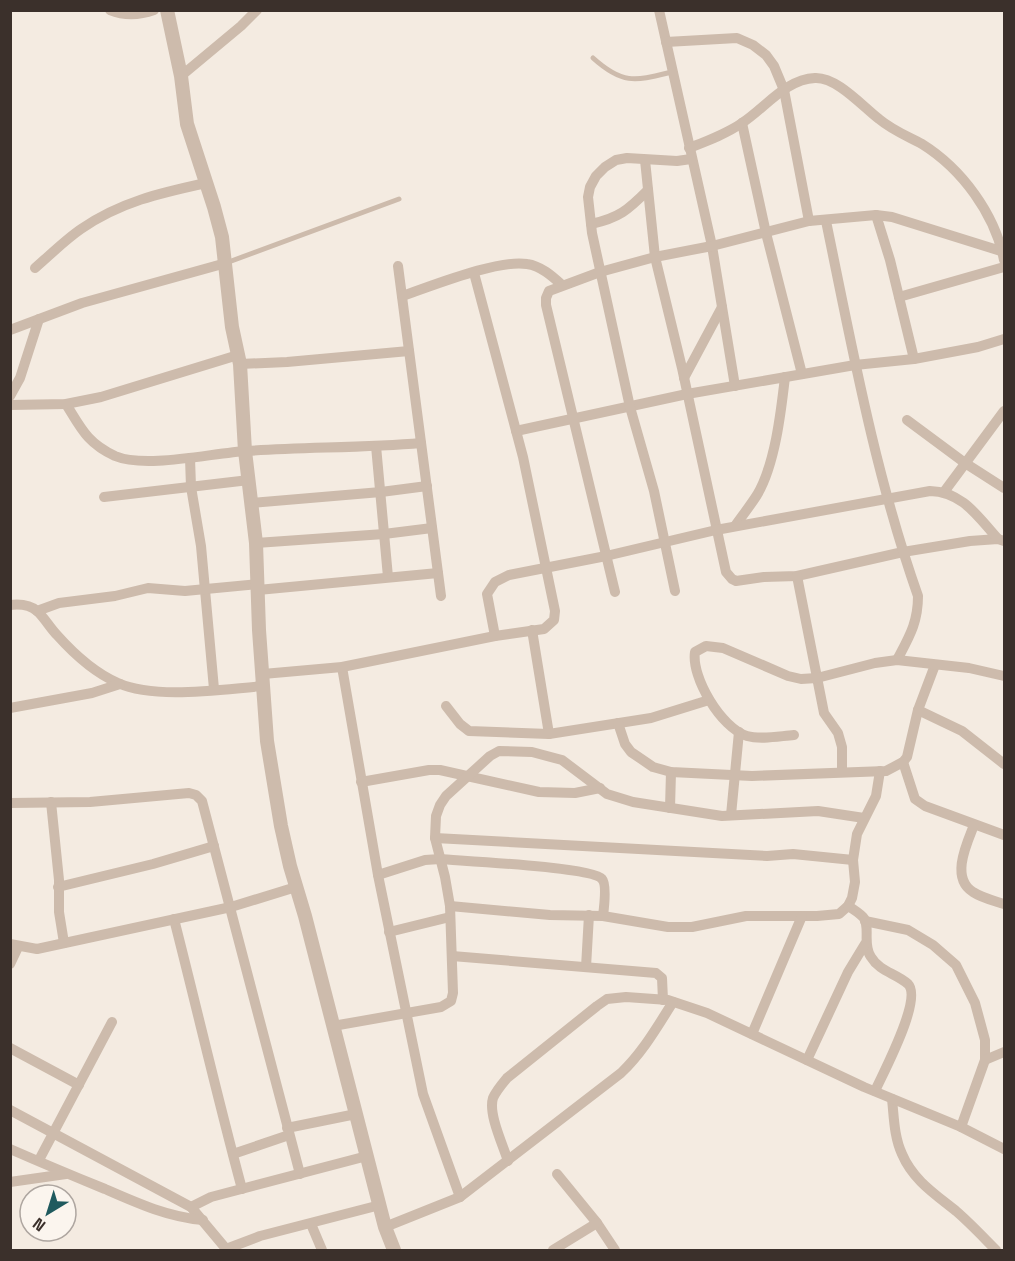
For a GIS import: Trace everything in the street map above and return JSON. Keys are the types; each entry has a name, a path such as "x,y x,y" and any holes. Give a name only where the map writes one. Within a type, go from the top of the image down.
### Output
{"street":[{"path":"111,10 123,15 143,14 154,10"},
{"path":"167,10 187,124 214,207 226,263 232,327 239,359 245,451 256,543 267,741 274,788 290,866 394,1251"},
{"path":"180,76 241,26 256,10"},
{"path":"659,10 712,246 735,386"},
{"path":"666,42 737,38 753,45 766,55 774,66 784,90 809,221"},
{"path":"689,148 742,123 799,81 816,78 826,80 837,85 889,127 922,144 942,159 976,195 1004,255"},
{"path":"742,123 766,233 802,374"},
{"path":"675,591 654,491 630,407 600,272 588,197 596,176 616,160 627,158 691,159"},
{"path":"645,160 655,257 726,572 732,579 736,581 797,576 903,552 970,541 1001,540"},
{"path":"36,268 80,229 113,209 152,194 206,183"},
{"path":"591,224 612,219 623,213 648,190"},
{"path":"615,592 546,305 549,291 600,272 655,257 712,246 809,221 876,215 892,217 1004,255"},
{"path":"876,215 914,359"},
{"path":"826,220 855,365 887,500 918,596 918,612 914,630 897,660"},
{"path":"10,330 82,303 226,263"},
{"path":"402,296 491,267 526,263 544,270 562,285"},
{"path":"398,266 441,596"},
{"path":"899,297 1005,267"},
{"path":"10,605 20,604 37,611 58,636 104,676 120,684 142,690 214,689 342,667 548,626 554,620 555,610 516,431 474,273"},
{"path":"684,378 722,307"},
{"path":"10,396 20,378 39,319"},
{"path":"516,431 687,393 855,365 914,359 978,347 1005,339"},
{"path":"10,405 66,404 101,397 239,359 286,362 409,351"},
{"path":"735,526 757,494 768,470 782,404 785,377"},
{"path":"66,404 85,436 116,456 135,461 190,458 245,451 421,443"},
{"path":"944,492 1005,411"},
{"path":"907,420 965,464 1005,488"},
{"path":"376,446 388,577"},
{"path":"190,458 191,487 206,589 214,689"},
{"path":"104,497 249,480"},
{"path":"252,503 427,486"},
{"path":"495,636 487,594 495,582 509,575 606,556 735,526 930,491 944,492 967,505 1001,540"},
{"path":"256,543 384,534 432,528"},
{"path":"37,611 59,603 115,596 148,588 185,591 438,573"},
{"path":"797,576 824,713 838,734 842,747 842,772"},
{"path":"532,630 549,734"},
{"path":"794,735 754,737 739,732 726,722 709,700 695,666 695,652 706,646 723,648 788,676 801,679 817,678 875,663 897,660 969,668 1005,676"},
{"path":"618,723 625,744 631,752 653,767 671,772 752,776 880,771 893,768 903,762 909,751 918,710 935,665"},
{"path":"342,667 378,875 423,1094 460,1197"},
{"path":"10,708 92,693 120,684"},
{"path":"446,705 460,724 469,731 549,734 651,718 709,700"},
{"path":"918,710 963,731 1005,764"},
{"path":"731,815 739,732"},
{"path":"333,1026 441,1007 451,1001 453,993 450,911 435,838 436,816 446,796 490,756 500,752 532,752 562,760 616,798 670,808 731,815 818,811 864,818"},
{"path":"903,762 915,799 925,806 1005,835"},
{"path":"361,782 429,770 452,771 538,792 575,793 600,788"},
{"path":"389,932 450,911 603,916 668,927 692,927 746,916 839,914 848,906 852,898 855,882 853,860 857,834 876,796 880,771"},
{"path":"670,808 671,772"},
{"path":"10,802 90,802 189,793 196,795 202,801 300,1174"},
{"path":"51,802 59,912 64,943"},
{"path":"974,825 962,860 962,876 966,886 973,892 1005,904"},
{"path":"435,838 767,856 793,854 853,860"},
{"path":"58,888 214,846"},
{"path":"378,875 425,860 440,859 564,869 595,874 602,878 604,883 603,916"},
{"path":"10,964 14,946 38,949 231,907 296,887"},
{"path":"848,906 863,916 865,944 869,955 877,965 909,985 912,991 912,1003 906,1022 875,1091"},
{"path":"586,967 589,915"},
{"path":"752,1034 802,916"},
{"path":"174,919 242,1189"},
{"path":"865,921 908,930 933,945 956,965 975,1003 985,1040 986,1060 961,1127"},
{"path":"807,1060 848,972 865,944"},
{"path":"386,1227 460,1197 621,1073 636,1059 650,1039 668,1001 664,984 660,975 656,973 452,956"},
{"path":"508,1161 492,1107 493,1097 507,1078 607,999 627,997 668,1001 707,1013 1005,1149"},
{"path":"39,1160 112,1022"},
{"path":"10,1048 79,1085"},
{"path":"986,1060 1005,1052"},
{"path":"892,1099 894,1126 901,1153 911,1171 924,1186 955,1210 996,1251"},
{"path":"10,1110 191,1207 227,1250 260,1236 380,1205"},
{"path":"233,1154 288,1132 356,1114"},
{"path":"10,1149 154,1210 189,1219 203,1220"},
{"path":"191,1207 211,1197 367,1156"},
{"path":"10,1182 30,1181 66,1174"},
{"path":"557,1174 597,1222 615,1251"},
{"path":"559,1249 597,1222"},
{"path":"311,1224 322,1251"}],"lane":[{"path":"593,58 608,71 624,79 642,79 672,72"},
{"path":"226,263 399,199"}]}
